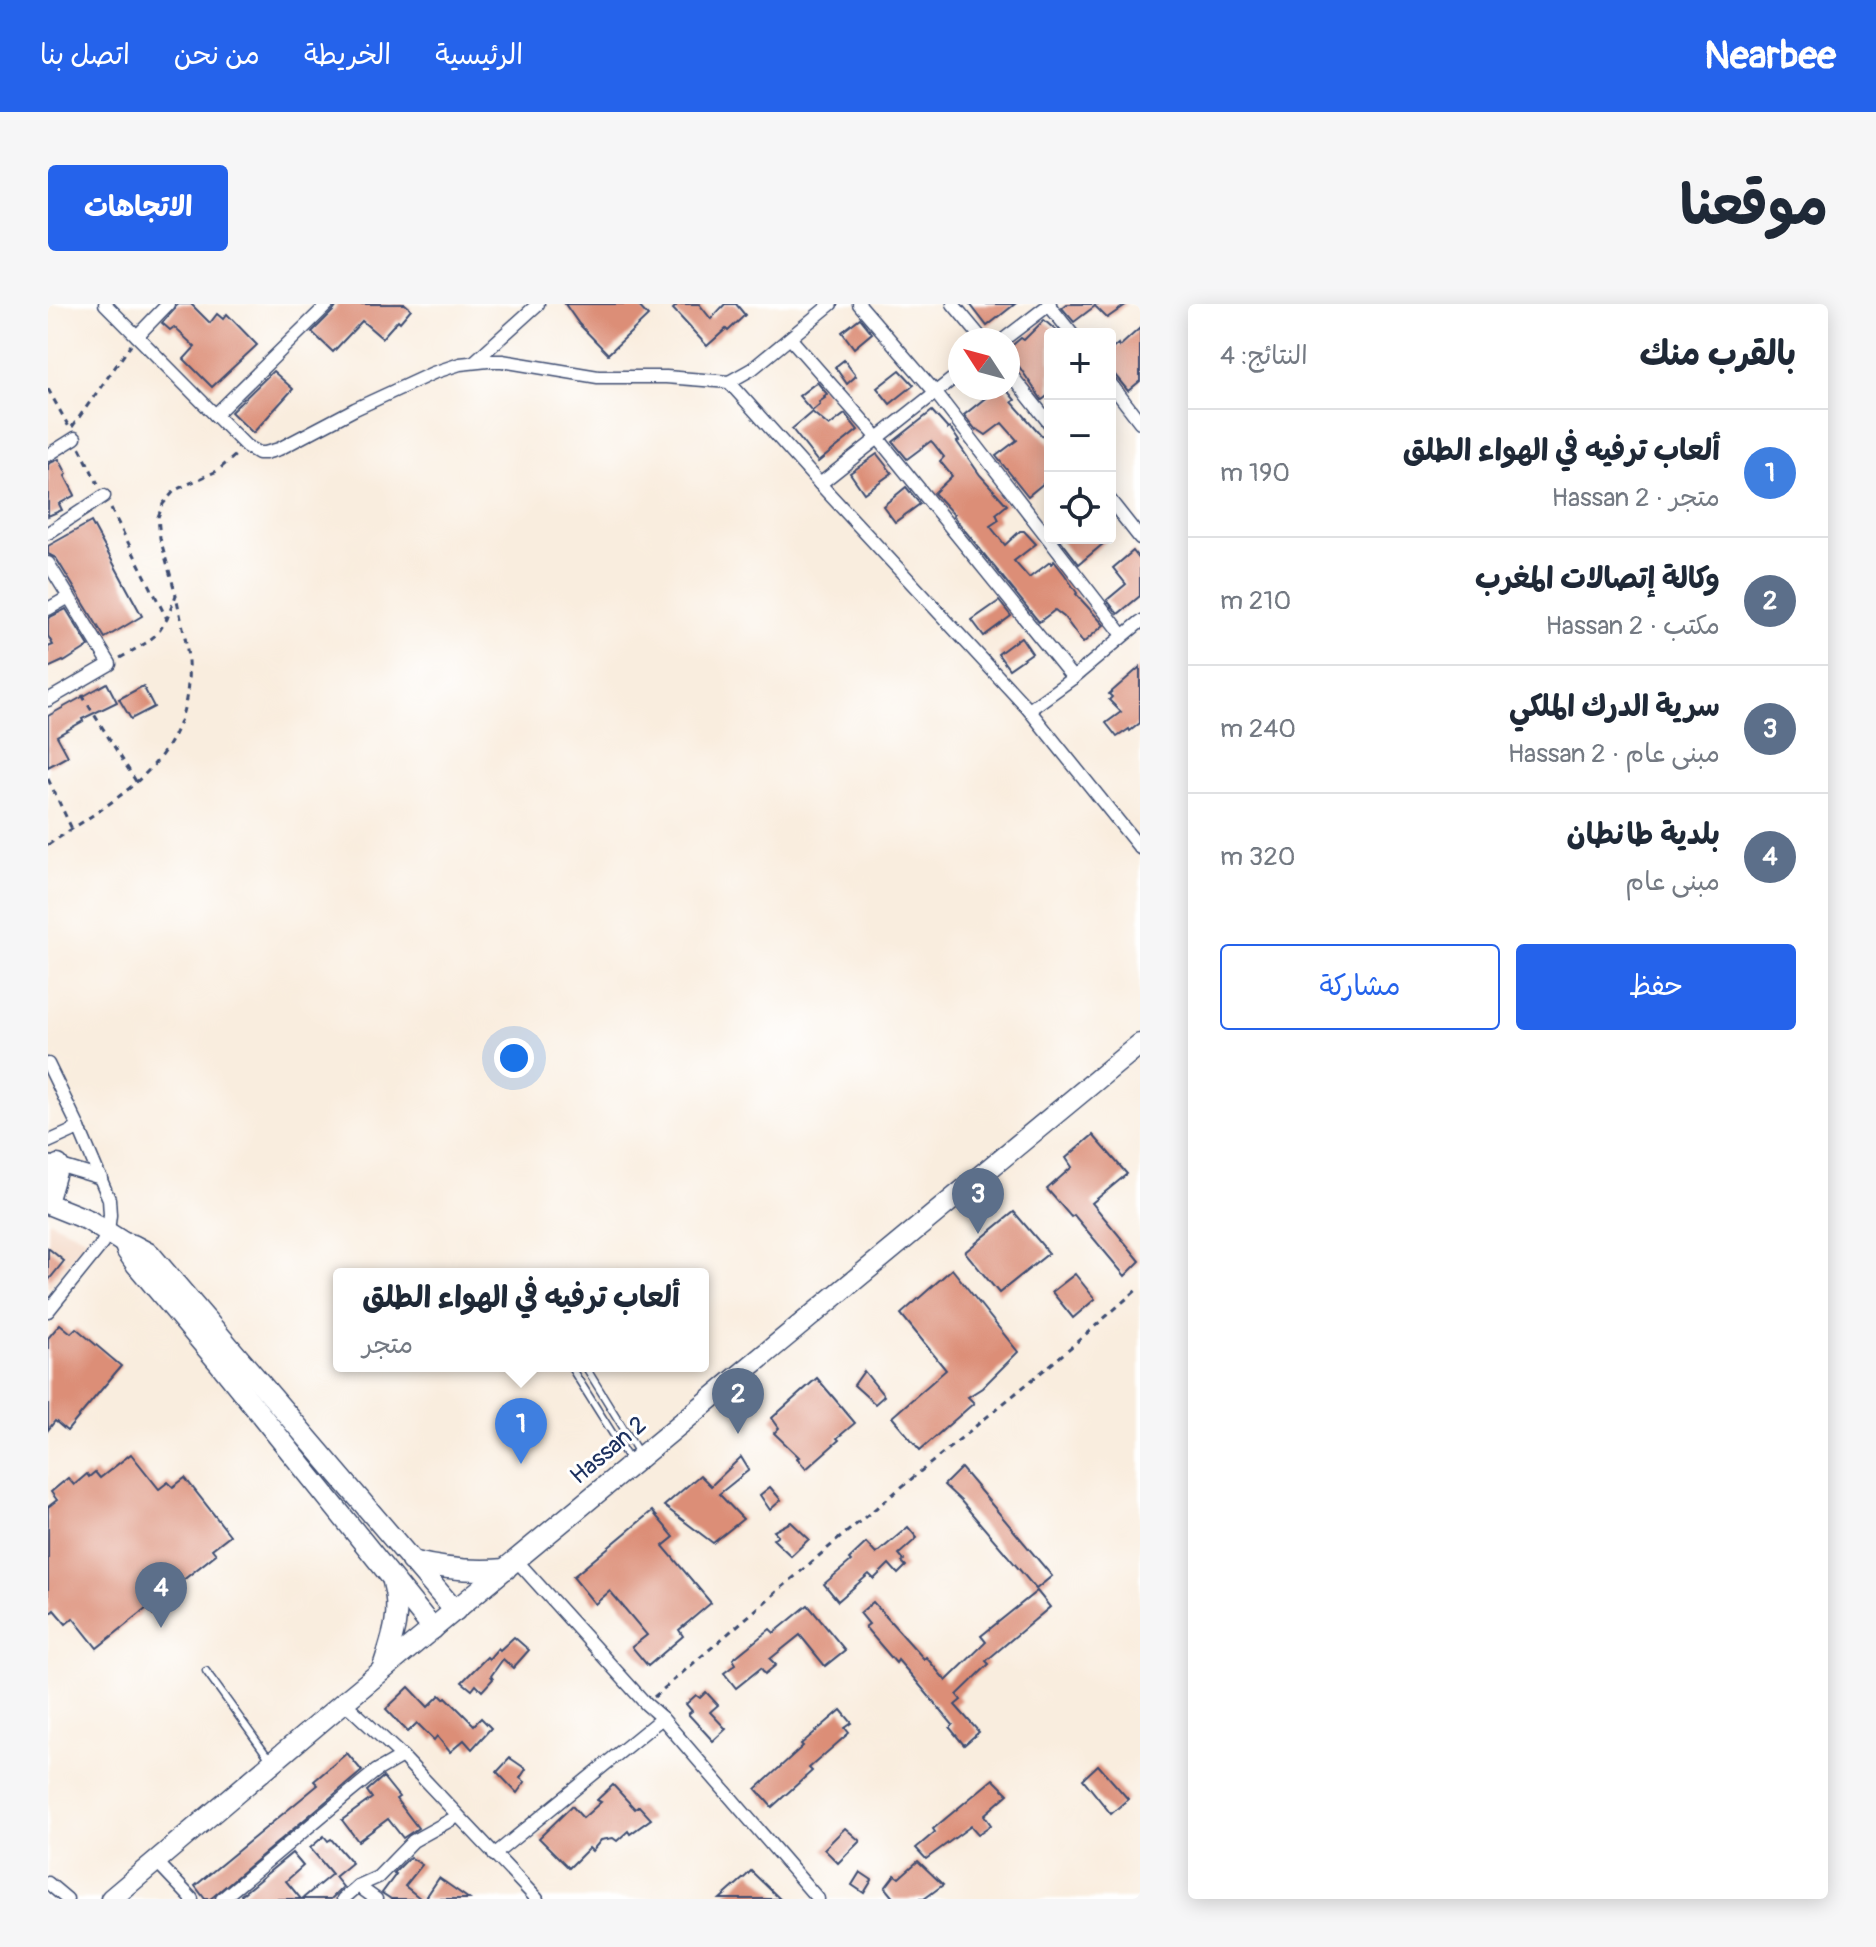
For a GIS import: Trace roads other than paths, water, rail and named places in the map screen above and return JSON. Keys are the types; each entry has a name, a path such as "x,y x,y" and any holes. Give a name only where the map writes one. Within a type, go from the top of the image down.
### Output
{"main road":[{"name":"Hassan 2","path":"111,1899 382,1670 1140,1044"},
{"path":"53,1164 48,1202 150,1254 455,1611"},
{"path":"116,1237 433,1629"},
{"path":"411,1560 458,1570 511,1565"},
{"path":"382,1670 398,1616 392,1578"}],"street":[{"path":"105,304 246,446 258,453 272,452 394,390 446,368 474,362 502,361 598,377 666,377 729,382 752,369 831,304"},
{"path":"137,336 168,304"},
{"path":"215,415 328,304"},
{"path":"474,362 538,304"},
{"path":"859,304 935,392 1123,635"},
{"path":"953,304 973,328"},
{"path":"1018,328 1049,304 1067,328"},
{"path":"790,338 878,438 1073,678"},
{"path":"729,382 1029,710 1140,848"},
{"path":"820,484 948,382"},
{"path":"1020,386 1044,416"},
{"path":"1116,391 1140,422"},
{"path":"48,455 72,434"},
{"path":"48,533 104,496"},
{"path":"1116,508 1140,538"},
{"path":"48,563 110,664 48,700"},
{"path":"48,609 69,597"},
{"path":"1029,710 1140,622"},
{"path":"48,1064 101,1178 109,1199 116,1237 94,1256 48,1311"},
{"path":"48,1142 79,1128"},
{"path":"53,1164 101,1178"},
{"path":"511,1565 662,1718 818,1899"},
{"path":"344,1702 402,1756 537,1899"},
{"path":"494,1855 662,1718"},
{"path":"222,1899 376,1771 402,1756"},
{"path":"343,1899 358,1886 378,1877 413,1841 458,1816"},
{"path":"157,1862 192,1899"},
{"path":"48,1883 67,1899"},
{"path":"358,1886 376,1899"}],"lane":[{"path":"574,1372 637,1460"},
{"path":"579,1381 590,1374 637,1460"},
{"path":"206,1671 273,1764"}],"place":[{"name":"سرية الدرك الملكي","path":"978,1234"},
{"name":"وكالة إتصالات المغرب","path":"738,1434"},
{"name":"ألعاب ترفيه في الهواء الطلق","path":"521,1464"},
{"name":"بلدية طانطان","path":"161,1628"}]}
